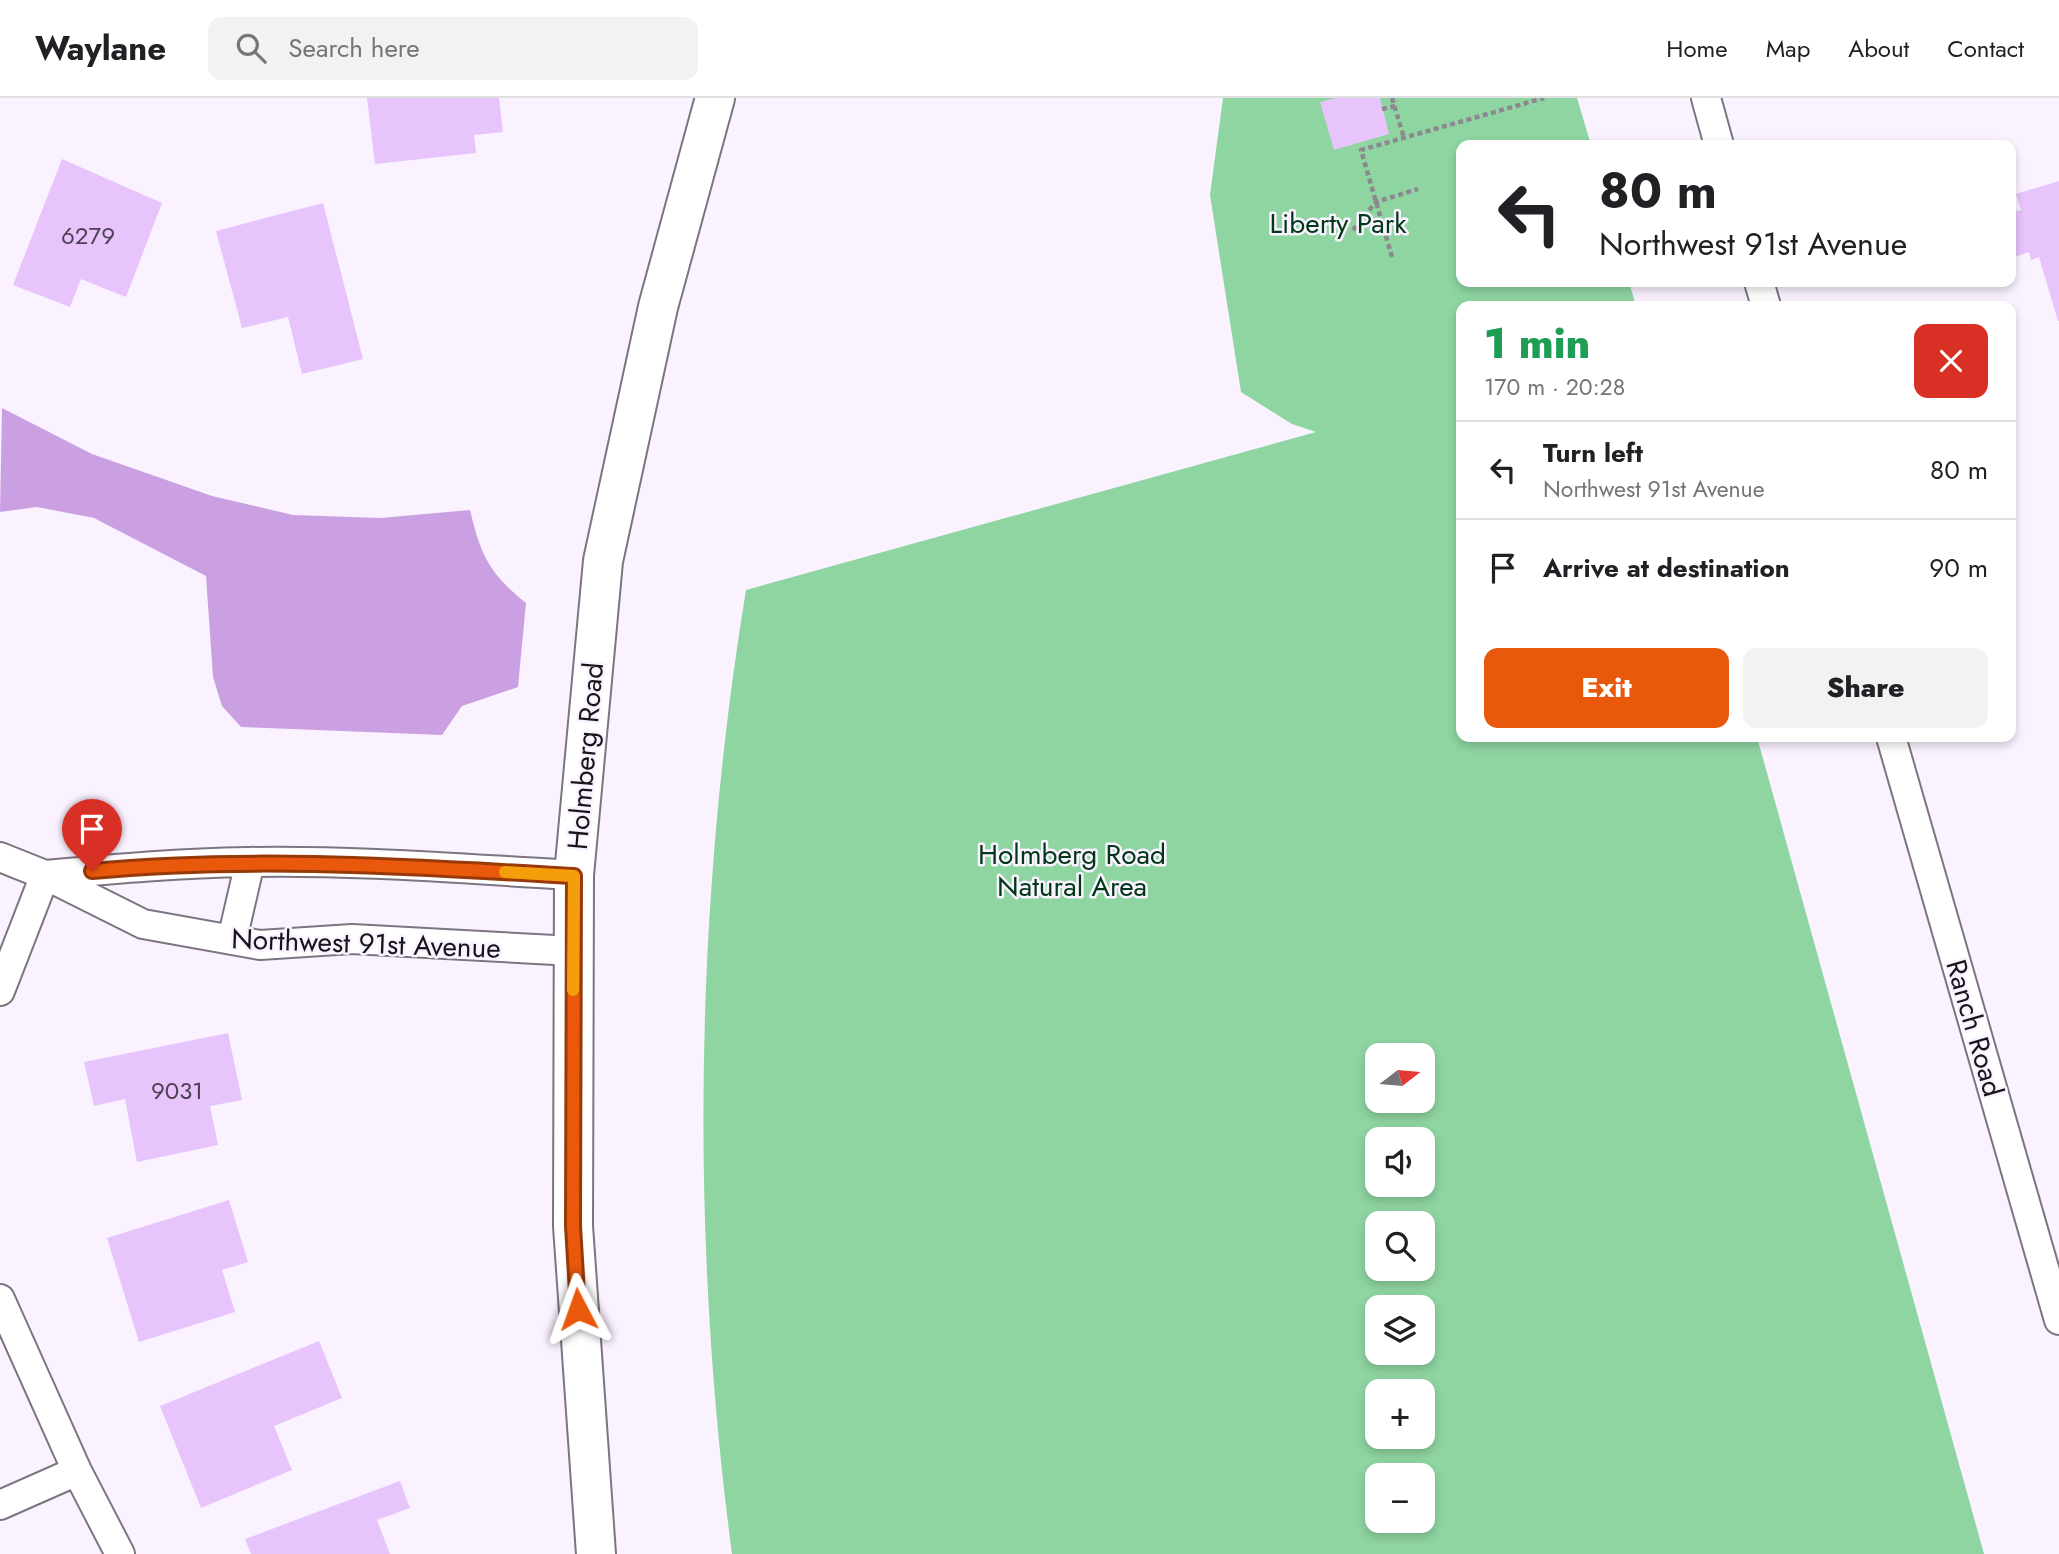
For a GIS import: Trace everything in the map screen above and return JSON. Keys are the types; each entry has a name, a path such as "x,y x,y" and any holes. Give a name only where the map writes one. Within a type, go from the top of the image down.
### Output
{"street":[{"name":"Holmberg Road","path":"596,1554 573,1226 574,876 603,561 658,307 715,98"},
{"path":"1706,98 1718,140"},
{"name":"Ranch Road","path":"1892,742 2059,1320"},
{"name":"Northwest 91st Avenue","path":"0,857 45,875 143,924 260,945 352,939 573,951"},
{"name":"Northwest 91st Avenue","path":"45,875 162,864 250,862 348,863 574,876"},
{"path":"232,940 250,862"},
{"path":"0,991 45,875"},
{"path":"0,1299 77,1471 120,1554"},
{"path":"0,1505 77,1471"}],"path":[{"path":"1392,98 1404,138"},
{"path":"1392,257 1361,150 1544,98"},
{"path":"1382,109 1395,106"},
{"path":"1353,230 1376,202 1418,189"}],"green space":[{"name":"Holmberg Road Natural Area","path":"1223,98 1577,98 1590,140 1456,140 1456,287 1630,287 1635,301 1456,301 1456,742 1758,742 1984,1554 732,1554 718,1435 709,1314 704,1193 704,1072 716,829 746,590 1316,432 1292,424 1241,392 1210,195"}],"shaded area":[{"path":"2,408 92,454 212,496 293,515 380,518 470,510 478,540 488,562 503,582 526,603 518,687 462,706 442,735 241,727 222,706 213,677 206,576 94,518 37,507 0,512"}],"building":[{"path":"367,98 499,98 503,132 474,135 476,153 375,164"},
{"path":"1336,98 1380,98 1389,134 1334,150 1320,102"},
{"path":"62,159 162,203 126,297 81,279 70,307 13,285"},
{"path":"2059,181 2059,321 2039,257 2031,260 2029,252 2016,256 2016,212 2021,210 2016,194"},
{"path":"323,203 363,359 302,374 288,317 242,328 216,231"},
{"path":"228,1033 242,1100 210,1106 218,1145 137,1162 125,1099 94,1106 84,1062"},
{"path":"229,1200 248,1262 222,1270 235,1312 139,1342 107,1238"},
{"path":"319,1341 342,1398 274,1426 292,1470 201,1508 160,1406"},
{"path":"400,1481 410,1508 377,1520 390,1554 251,1554 245,1539"}],"slow traffic":[{"path":"505,872 574,876 573,990"}],"route":[{"path":"92,871 162,864 348,863 574,876 573,1226 578,1309"}],"park label":[{"name":"Liberty Park","path":"1338,223"}]}
